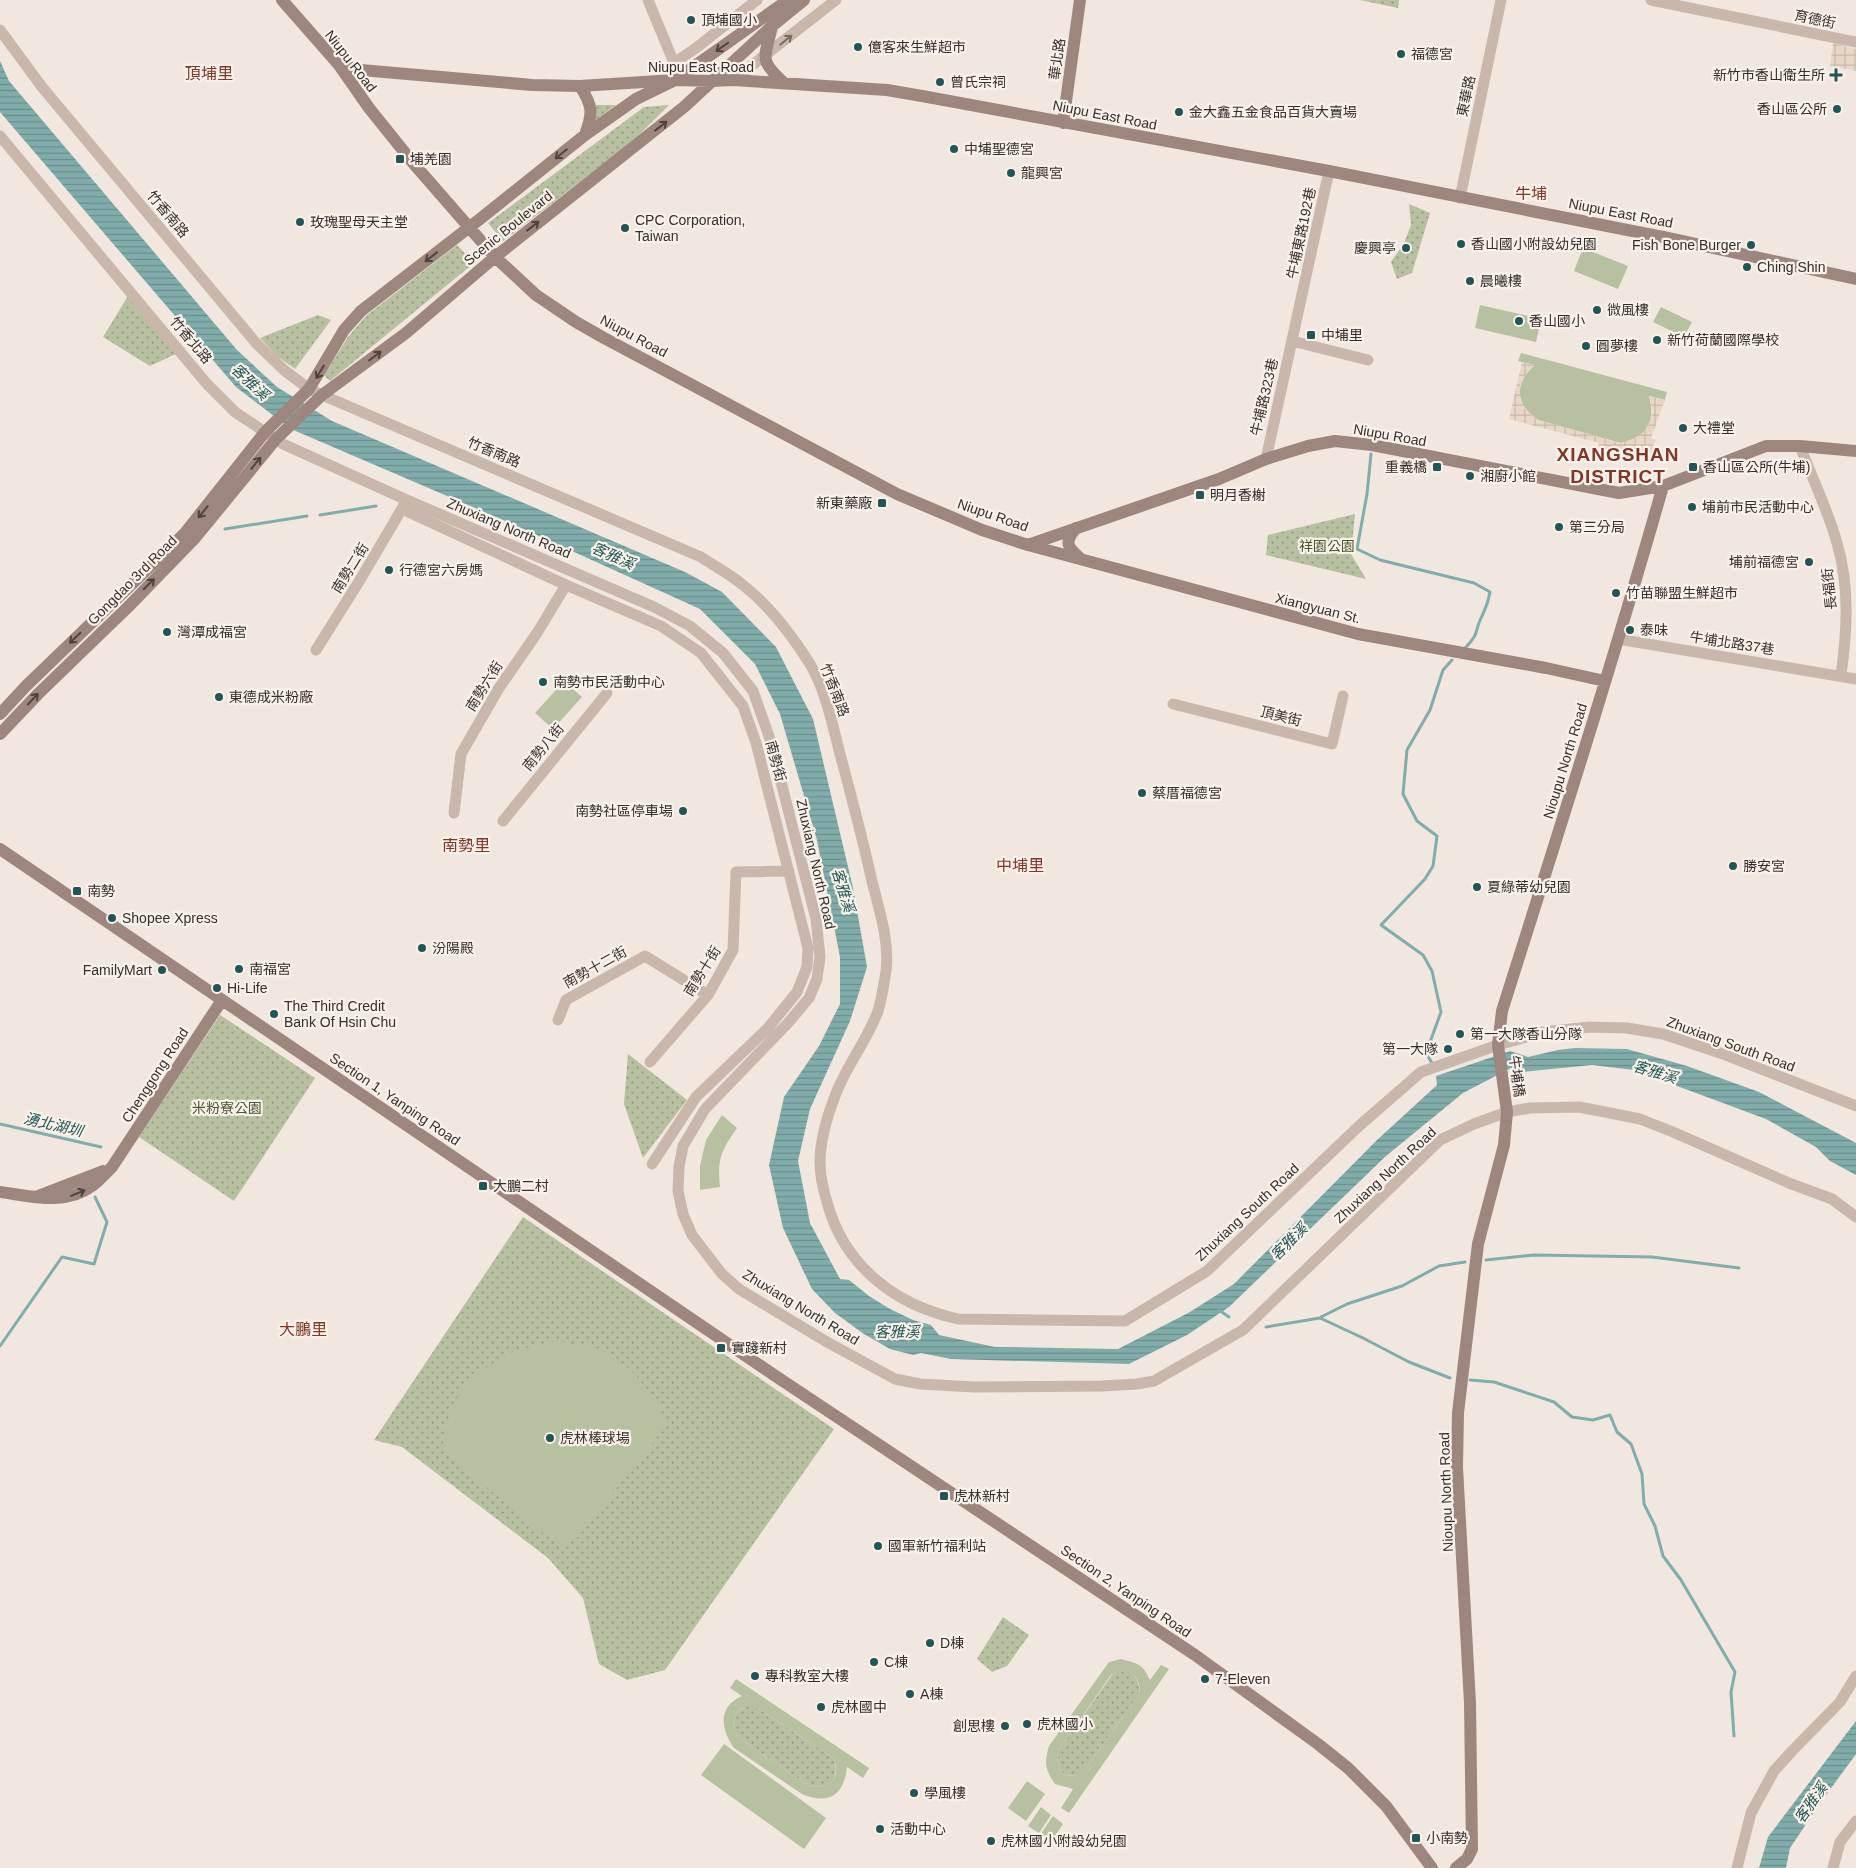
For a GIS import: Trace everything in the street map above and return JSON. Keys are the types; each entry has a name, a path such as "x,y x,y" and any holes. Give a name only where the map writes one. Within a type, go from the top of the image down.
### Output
{"street":[{"name":"Niupu Road","path":"282,0 338,64 369,108 414,164 495,257 536,296 576,322 897,494 982,530 1028,544 1219,479 1266,460 1308,446 1335,441 1372,445 1619,493 1663,486 1766,446 1800,446 1856,451"},
{"path":"648,0 674,63 675,80"},
{"path":"674,63 757,0"},
{"path":"784,83 765,63 776,18 788,0"},
{"path":"776,18 804,0"},
{"path":"734,80 836,0"},
{"name":"華北路","path":"1063,123 1080,0"},
{"name":"東華路","path":"1460,198 1501,0"},
{"name":"育德街","path":"1651,0 1856,42"},
{"name":"Scenic Boulevard","path":"270,435 309,389 344,330 361,311 585,135 636,99 675,80 776,18"},
{"name":"Scenic Boulevard","path":"270,435 406,333 495,257 684,107 776,18"},
{"name":"竹香南路","path":"0,30 42,87 256,342 284,370 309,389 322,395"},
{"name":"Niupu East Road","path":"338,64 361,70 483,81 580,86 675,80 734,80 886,90 1330,171 1668,238 1856,279"},
{"path":"580,86 589,100 591,111 585,135"},
{"name":"竹香北路","path":"0,136 208,384 235,412 270,435 406,503"},
{"name":"牛埔東路192巷","path":"1301,300 1330,171"},
{"name":"牛埔路323巷","path":"1266,460 1301,300"},
{"path":"1292,341 1368,360"},
{"name":"Zhuxiang South Road","path":"322,395 701,557 742,584 779,619 811,666 829,710 862,839 887,956 878,1010 835,1094 826,1121 821,1142 820,1163 823,1189 829,1213 842,1242 869,1275 910,1304 934,1314 958,1319 1125,1321 1207,1272 1359,1126 1420,1072 1498,1045 1543,1032 1573,1028 1627,1028 1663,1034 1720,1053 1856,1106"},
{"name":"Gongdao 3rd Road","path":"0,714 26,686 185,533 270,435"},
{"name":"Gongdao 3rd Road","path":"0,734 195,538 270,435"},
{"name":"長福街","path":"1800,446 1837,542 1843,571 1847,623 1841,676"},
{"name":"Nioupu North Road","path":"1498,1045 1502,1011 1618,639 1663,486"},
{"name":"南勢街","path":"406,503 566,585 660,626 701,653 743,706 756,743 808,948 807,967 798,992 768,1028 696,1097 652,1164"},
{"name":"南勢二街","path":"316,650 406,503"},
{"name":"Zhuxiang North Road","path":"406,503 654,607 690,626 723,653 753,691 770,739 816,919 820,957 817,979 809,998 788,1023 705,1108 683,1146 679,1167 678,1191 683,1214 692,1235 722,1274 739,1289 863,1363 895,1379 944,1386 1102,1386 1154,1381 1243,1330 1440,1140 1474,1124 1508,1112 1530,1108 1579,1108 1640,1120 1673,1132 1789,1183 1832,1198 1856,1217"},
{"path":"1076,528 1068,542 1070,550 1080,558"},
{"name":"Xiangyuan St.","path":"1028,544 1358,634 1605,680"},
{"name":"南勢六街","path":"454,813 461,754 499,688 537,633 566,585"},
{"name":"牛埔北路37巷","path":"1618,639 1856,679"},
{"name":"南勢八街","path":"503,821 608,693"},
{"name":"頂美街","path":"1174,704 1332,744 1343,696"},
{"name":"Section 1, Yanping Road","path":"0,849 774,1375"},
{"name":"南勢十街","path":"650,1062 708,995 733,950 736,872 789,871"},
{"name":"南勢十二街","path":"558,1020 566,1000 645,956 708,995"},
{"name":"Chenggong Road","path":"0,1192 37,1197 112,1167 222,1000"},
{"name":"牛埔橋","path":"1498,1045 1508,1112"},
{"name":"Nioupu North Road","path":"1456,1868 1467,1859 1472,1849 1470,1708 1457,1467 1459,1401 1478,1244 1504,1145 1508,1112"},
{"name":"Section 2, Yanping Road","path":"774,1375 1195,1655 1318,1744 1348,1768 1386,1806 1432,1868"},
{"path":"1737,1868 1751,1813 1774,1771 1840,1702 1856,1676"},
{"path":"1833,1868 1840,1842 1856,1821"}],"green space":[{"path":"1360,0 1399,0 1398,8"},
{"path":"596,105 616,105 596,120"},
{"path":"669,105 634,140 503,241 488,223 644,107"},
{"path":"1409,204 1430,213 1412,273 1397,279 1391,262 1404,243 1411,225"},
{"path":"457,245 474,263 330,381 324,375 348,337 366,316"},
{"path":"1583,248 1628,266 1618,289 1574,271"},
{"path":"128,296 178,353 150,366 103,337"},
{"path":"1480,305 1541,319 1536,342 1475,328"},
{"path":"1661,307 1692,322 1684,337 1653,322"},
{"path":"318,315 331,320 295,369 277,356 260,338"},
{"path":"1521,353 1667,392 1665,400 1649,396 1651,414 1648,427 1638,436 1621,443 1538,420 1530,414 1521,401 1520,387 1527,372 1534,365 1518,361"},
{"name":"祥園公園","path":"1355,514 1351,554 1366,579 1266,555 1268,535"},
{"path":"564,681 582,697 553,729 535,713"},
{"name":"米粉寮公園","path":"220,1015 315,1078 234,1201 139,1137"},
{"path":"628,1054 687,1100 643,1158 624,1104"},
{"path":"722,1115 737,1128 721,1156 719,1169 720,1187 700,1190 700,1166 706,1140"},
{"name":"虎林棒球場","path":"523,1217 834,1429 665,1670 627,1680 599,1664 583,1598 548,1558 402,1447 374,1440"},
{"name":"虎林棒球場","path":"555,1341 595,1347 631,1370 658,1402 666,1426 578,1537 564,1545 548,1537 442,1451 445,1425 460,1393 486,1368 515,1351"},
{"path":"1003,1617 1029,1635 1007,1666 992,1672 977,1659"},
{"path":"1121,1659 1135,1663 1142,1667 1150,1680 1161,1665 1169,1669 1069,1813 1061,1808 1073,1789 1055,1784 1046,1766 1047,1752 1049,1746 1109,1662","holes":["1120,1671 1136,1677 1140,1693 1084,1771 1072,1776 1063,1773 1058,1764 1058,1751 1111,1675"]},
{"path":"1120,1670 1130,1673 1135,1677 1140,1693 1084,1771 1072,1776 1063,1773 1058,1764 1058,1751 1112,1675"},
{"path":"736,1679 869,1768 863,1778 847,1767 842,1785 833,1796 820,1799 811,1797 802,1794 734,1748 724,1726 725,1712 734,1700 742,1696 730,1688","holes":["744,1707 756,1707 834,1758 836,1772 832,1781 823,1786 809,1786 739,1738 733,1726 736,1713"]},
{"path":"744,1707 756,1707 834,1758 836,1772 832,1781 823,1786 809,1786 739,1738 733,1727 736,1713"},
{"path":"724,1744 826,1818 804,1849 701,1775"},
{"path":"1027,1781 1045,1794 1026,1821 1008,1808"},
{"path":"1041,1807 1051,1815 1039,1833 1028,1826"},
{"path":"1053,1816 1063,1824 1051,1842 1040,1835"}],"shaded area":[{"path":"1833,43 1856,49 1856,71 1830,66"},
{"path":"1522,362 1535,365 1526,374 1520,385 1520,399 1527,412 1538,420 1620,443 1633,439 1644,432 1653,411 1649,396 1665,400 1651,438 1655,440 1651,455 1640,453 1638,460 1598,449 1599,443 1509,419"}],"water":[{"name":"客雅溪","path":"0,61 9,81 237,350 277,387 332,421 685,572 722,592 776,647 813,719 853,888 867,967 850,1021 810,1109 798,1161 810,1223 840,1279 849,1280 869,1296 890,1309 913,1320 931,1325 939,1335 995,1347 1118,1349 1190,1312 1234,1284 1377,1140 1437,1085 1436,1076 1510,1051 1528,1057 1575,1048 1627,1049 1687,1066 1759,1092 1856,1143 1856,1175 1830,1161 1816,1147 1766,1119 1634,1070 1592,1065 1522,1072 1511,1068 1463,1093 1386,1156 1229,1307 1187,1335 1129,1364 951,1359 921,1353 913,1355 890,1349 864,1334 835,1313 812,1289 783,1228 769,1165 784,1097 819,1046 840,1004 840,957 817,840 780,714 755,664 700,609 510,523 291,429 236,387 0,112"},
{"name":"客雅溪","path":"1856,1721 1856,1754 1790,1848 1786,1868 1759,1868 1768,1837"}],"waterway":[{"path":"1371,454 1367,494 1357,549 1380,560 1474,583 1490,592 1488,603 1475,635 1466,647"},
{"path":"320,515 376,506"},
{"path":"225,529 307,516"},
{"path":"1432,1063 1426,1053 1441,1012 1432,971 1423,955 1381,925 1425,879 1433,866 1437,836 1417,821 1403,794 1407,750 1430,710 1443,670 1452,660"},
{"name":"湧北湖圳","path":"0,1124 101,1147"},
{"path":"0,1346 62,1257 94,1264 107,1222 95,1197"},
{"path":"1486,1260 1534,1255 1652,1257 1739,1268"},
{"path":"1321,1317 1347,1304 1402,1286 1439,1266 1465,1262"},
{"path":"1219,1310 1229,1317"},
{"path":"1266,1327 1320,1318 1409,1362 1450,1378"},
{"path":"1470,1380 1494,1382 1554,1402 1572,1417 1593,1420 1610,1415 1617,1432 1631,1444 1642,1474 1644,1504 1655,1526 1663,1556 1681,1580 1735,1672 1731,1692 1734,1736"}],"place":[{"name":"頂埔國小","path":"691,20"},
{"name":"億客來生鮮超市","path":"858,47"},
{"name":"福德宮","path":"1401,54"},
{"name":"新竹市香山衛生所","path":"1836,75"},
{"name":"曾氏宗祠","path":"940,82"},
{"name":"香山區公所","path":"1837,109"},
{"name":"金大鑫五金食品百貨大賣場","path":"1179,112"},
{"name":"中埔聖德宮","path":"954,149"},
{"name":"埔羌園","path":"400,159"},
{"name":"龍興宮","path":"1011,173"},
{"name":"玫瑰聖母天主堂","path":"300,222"},
{"name":"CPC Corporation, Taiwan","path":"625,228"},
{"name":"香山國小附設幼兒園","path":"1461,244"},
{"name":"Fish Bone Burger","path":"1751,245"},
{"name":"慶興亭","path":"1406,248"},
{"name":"Ching Shin","path":"1747,267"},
{"name":"晨曦樓","path":"1470,281"},
{"name":"微風樓","path":"1597,310"},
{"name":"香山國小","path":"1519,321"},
{"name":"中埔里","path":"1311,335"},
{"name":"新竹荷蘭國際學校","path":"1657,340"},
{"name":"圓夢樓","path":"1586,346"},
{"name":"大禮堂","path":"1683,428"},
{"name":"重義橋","path":"1437,467"},
{"name":"香山區公所(牛埔)","path":"1693,467"},
{"name":"湘廚小館","path":"1470,476"},
{"name":"明月香榭","path":"1200,495"},
{"name":"新東藥廠","path":"882,503"},
{"name":"埔前市民活動中心","path":"1692,507"},
{"name":"第三分局","path":"1559,527"},
{"name":"埔前福德宮","path":"1809,562"},
{"name":"行德宮六房媽","path":"389,570"},
{"name":"竹苗聯盟生鮮超市","path":"1616,593"},
{"name":"泰味","path":"1630,630"},
{"name":"灣潭成福宮","path":"167,632"},
{"name":"南勢市民活動中心","path":"543,682"},
{"name":"東德成米粉廠","path":"219,697"},
{"name":"蔡厝福德宮","path":"1142,793"},
{"name":"南勢社區停車場","path":"683,811"},
{"name":"勝安宮","path":"1733,866"},
{"name":"夏綠蒂幼兒園","path":"1477,887"},
{"name":"南勢","path":"77,891"},
{"name":"Shopee Xpress","path":"112,918"},
{"name":"汾陽殿","path":"422,948"},
{"name":"南福宮","path":"239,969"},
{"name":"FamilyMart","path":"162,970"},
{"name":"Hi-Life","path":"217,988"},
{"name":"The Third Credit Bank Of Hsin Chu","path":"274,1014"},
{"name":"第一大隊香山分隊","path":"1460,1034"},
{"name":"第一大隊","path":"1448,1049"},
{"name":"大鵬二村","path":"483,1186"},
{"name":"實踐新村","path":"721,1348"},
{"name":"虎林棒球場","path":"550,1438"},
{"name":"虎林新村","path":"944,1496"},
{"name":"國軍新竹福利站","path":"878,1546"},
{"name":"D棟","path":"930,1643"},
{"name":"C棟","path":"874,1662"},
{"name":"專科教室大樓","path":"755,1676"},
{"name":"7-Eleven","path":"1205,1679"},
{"name":"A棟","path":"910,1694"},
{"name":"虎林國中","path":"821,1707"},
{"name":"虎林國小","path":"1027,1724"},
{"name":"創思樓","path":"1005,1726"},
{"name":"學風樓","path":"914,1793"},
{"name":"活動中心","path":"880,1829"},
{"name":"小南勢","path":"1416,1838"},
{"name":"虎林國小附設幼兒園","path":"991,1841"}],"district":[{"name":"頂埔里","path":"209,73"},
{"name":"牛埔","path":"1531,193"},
{"name":"XIANGSHAN DISTRICT","path":"1618,465"},
{"name":"南勢里","path":"466,845"},
{"name":"中埔里","path":"1020,865"},
{"name":"大鵬里","path":"303,1329"}]}
